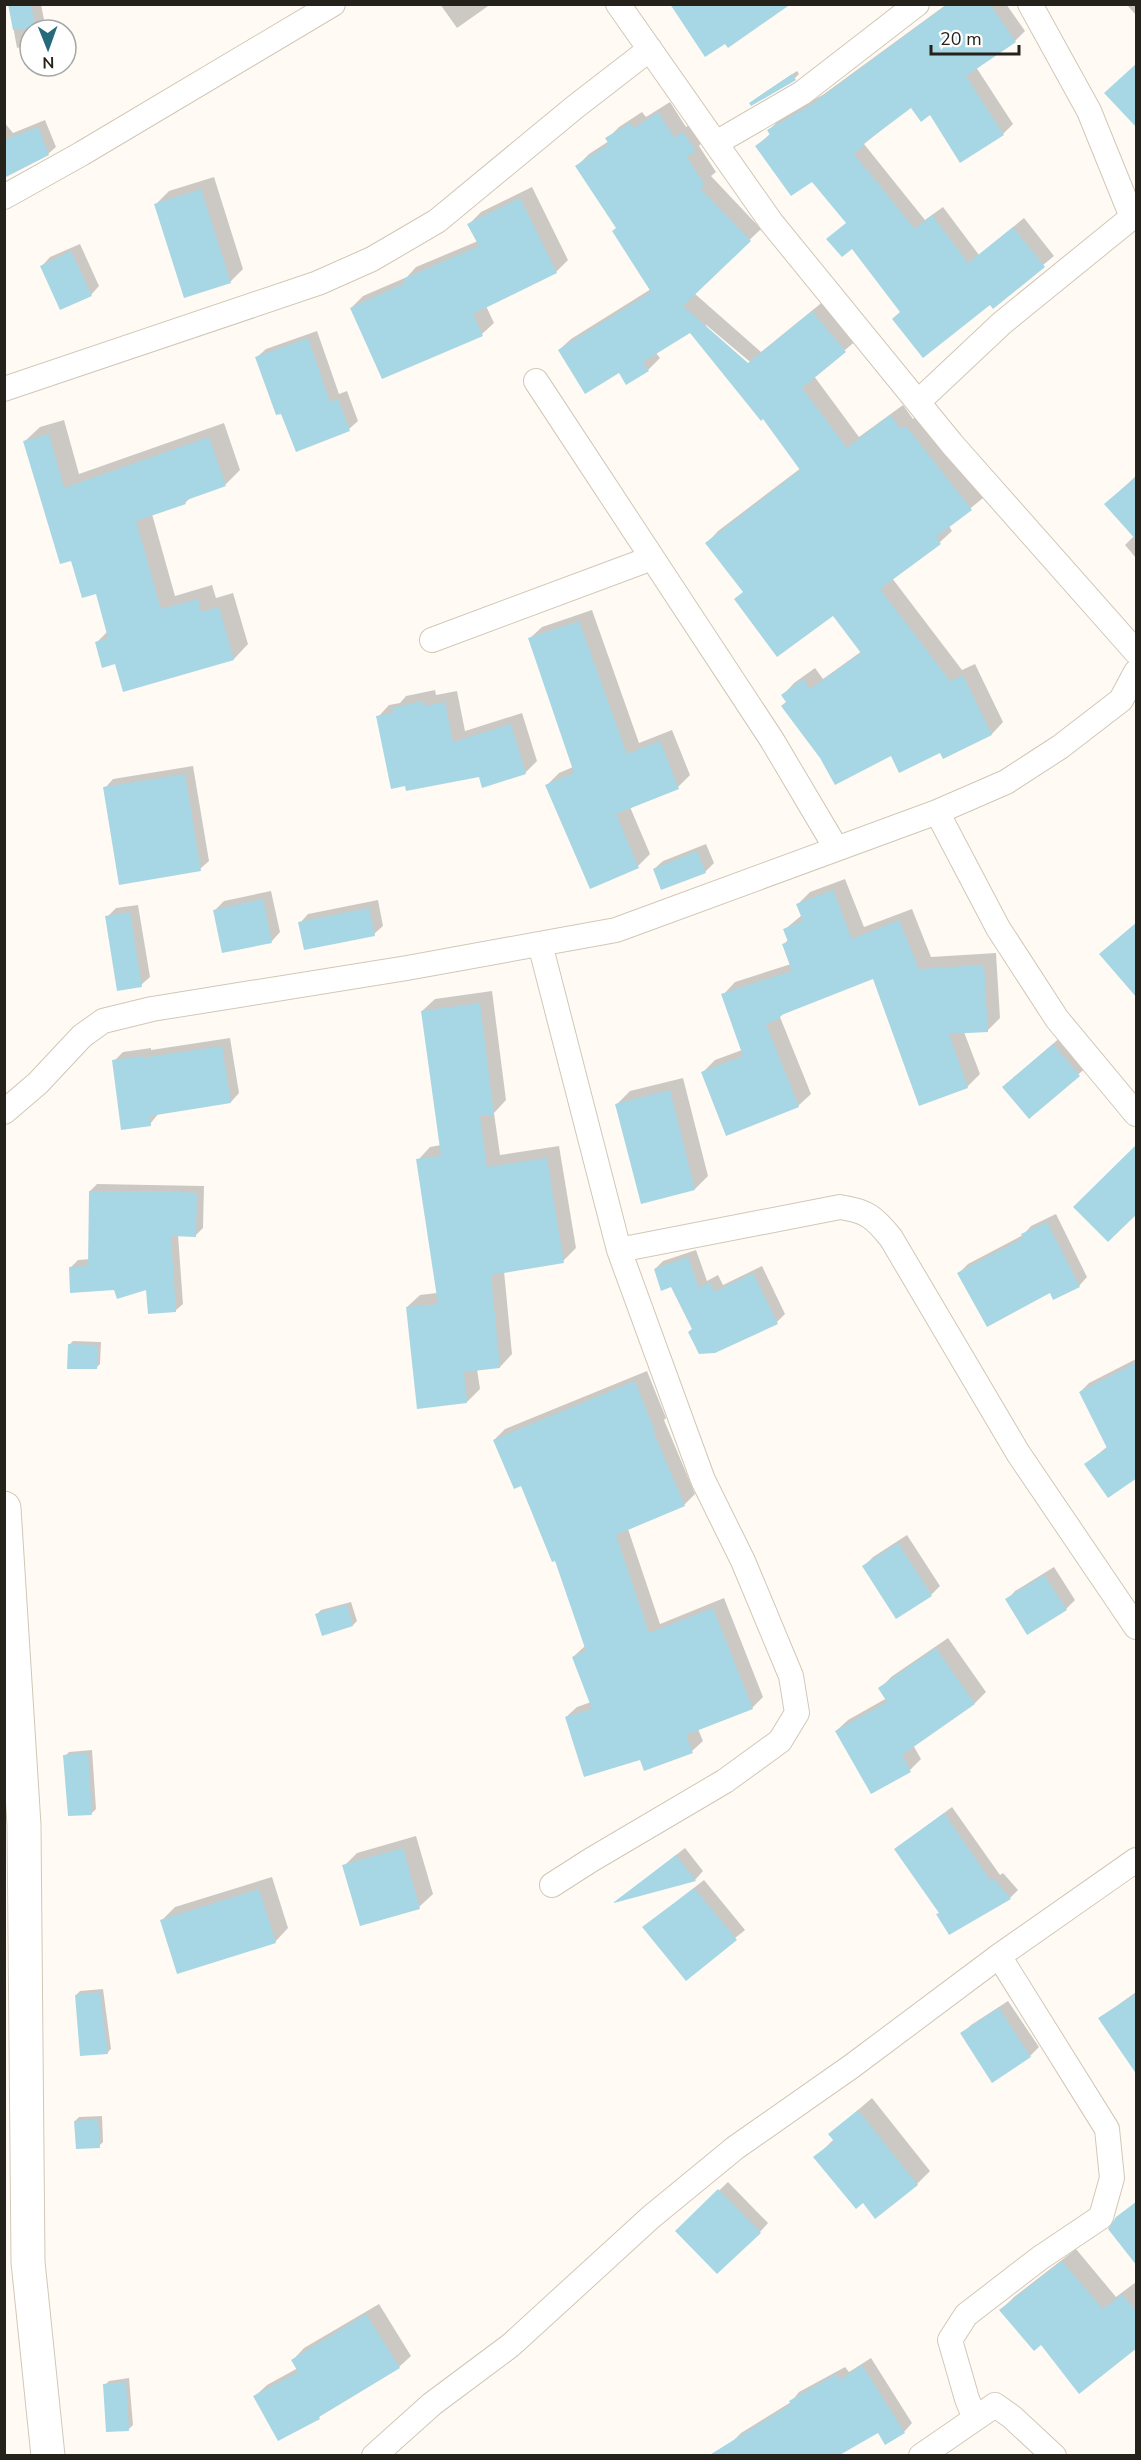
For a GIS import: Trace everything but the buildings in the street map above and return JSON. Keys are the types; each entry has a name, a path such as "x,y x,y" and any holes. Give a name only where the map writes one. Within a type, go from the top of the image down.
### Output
{"main road":[{"path":"4,1508 28,2262 48,2456"}],"street":[{"path":"4,197 333,4"},
{"path":"618,4 771,222 918,402 1137,652"},
{"path":"717,143 802,93 917,4"},
{"path":"918,402 1002,323 1134,216 1089,111 1030,4"},
{"path":"4,388 318,283 372,259 437,221 575,107 650,49"},
{"path":"537,381 772,740 836,848"},
{"path":"432,640 652,558"},
{"path":"4,1112 38,1083 82,1036 103,1021 152,1009 616,930 937,812 1006,782 1060,747 1120,700 1137,672"},
{"path":"937,812 998,928 1051,1010 1137,1114"},
{"path":"540,944 619,1250 704,1480 747,1572 791,1676 797,1713 780,1741 725,1781 552,1885"},
{"path":"619,1250 840,1207 862,1211 877,1221 891,1238 1018,1453 1137,1627"},
{"path":"374,2456 432,2404 511,2345 616,2248 735,2148 852,2066 999,1956 1137,1860"},
{"path":"975,2419 950,2340 966,2315 1040,2258 1101,2217 1112,2178 1107,2129 999,1956"},
{"path":"921,2456 995,2405 1012,2417 1054,2456"}]}
